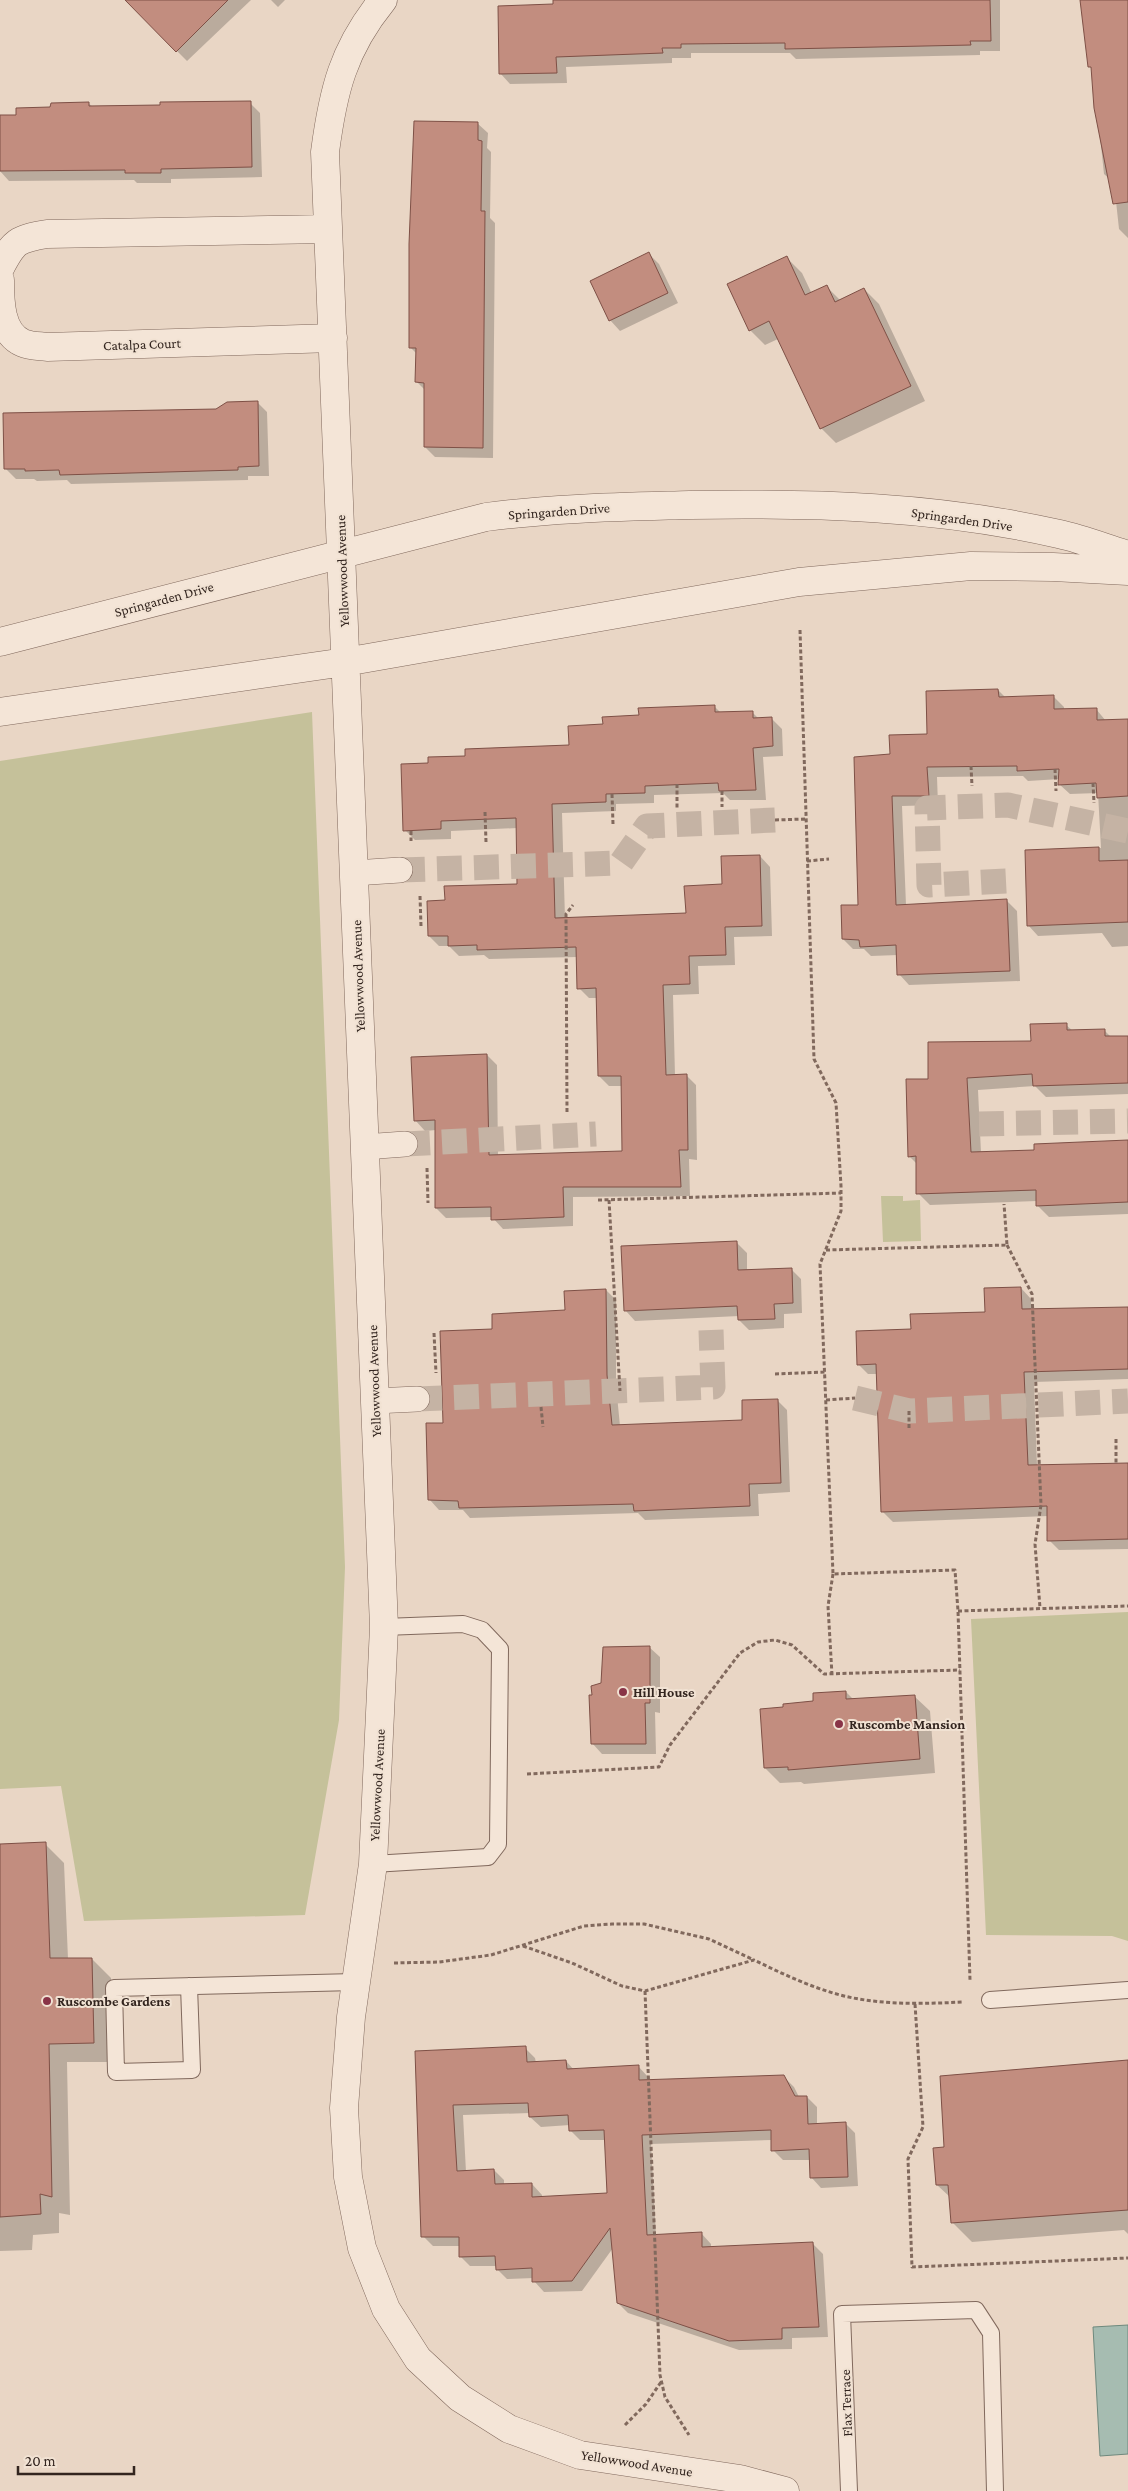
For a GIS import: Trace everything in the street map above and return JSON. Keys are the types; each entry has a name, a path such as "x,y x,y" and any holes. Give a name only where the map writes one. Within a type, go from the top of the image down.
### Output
{"street":[{"name":"Yellowwood Avenue","path":"383,0 347,54 332,100 325,152 384,1627 373,1864 355,1982 344,2108 348,2176 362,2248 386,2309 418,2360 460,2398 509,2429 580,2454 740,2479 785,2491"},
{"path":"0,268 12,246 26,238 47,234 328,229"},
{"name":"Catalpa Court","path":"0,280 1,312 7,329 22,343 47,347 333,338"},
{"name":"Springarden Drive","path":"0,642 486,517 539,510 798,503 884,508 971,518 1059,534 1128,554"},
{"path":"0,712 345,662 799,582 971,566 1052,567 1128,571"},
{"path":"354,873 400,870"},
{"path":"364,1147 405,1144"},
{"path":"374,1401 417,1399"}],"lane":[{"path":"373,1864 488,1857 498,1844 500,1650 482,1630 463,1624 384,1627"},
{"path":"189,1986 192,2070 116,2072 114,1988 189,1986 355,1982"},
{"path":"990,2000 1128,1990"},
{"name":"Flax Terrace","path":"849,2491 842,2314 976,2310 991,2333 995,2491"}],"path":[{"path":"800,630 814,1059 836,1103 841,1193 841,1211 820,1264 833,1574 828,1606 832,1675"},
{"path":"971,766 972,786"},
{"path":"1055,769 1056,791"},
{"path":"1093,783 1094,803"},
{"path":"677,784 677,808"},
{"path":"722,791 722,807"},
{"path":"612,794 613,824"},
{"path":"485,812 486,842"},
{"path":"775,820 806,819"},
{"path":"807,861 829,859"},
{"path":"420,888 421,926"},
{"path":"567,1112 566,914 574,905"},
{"path":"427,1165 428,1202"},
{"path":"598,1200 841,1193"},
{"path":"609,1200 620,1391"},
{"path":"1004,1204 1006,1245 1032,1294 1041,1505 1035,1544 1040,1608"},
{"path":"826,1250 1006,1245"},
{"path":"434,1333 436,1376"},
{"path":"775,1374 825,1372"},
{"path":"826,1400 855,1398"},
{"path":"541,1407 543,1427"},
{"path":"908,1411 909,1428"},
{"path":"1116,1439 1116,1463"},
{"path":"833,1574 955,1570 958,1611 970,2002"},
{"path":"958,1611 1128,1606"},
{"path":"499,1775 659,1767 670,1745 740,1653 758,1642 775,1640 792,1645 824,1674 960,1670"},
{"path":"359,1950 392,1963 439,1962 491,1955 584,1926 644,1924 709,1939 792,1978 844,1996 915,2004 990,2000"},
{"path":"523,1946 572,1963 622,1986 646,1990 754,1960"},
{"path":"646,1990 662,2381 665,2397 689,2435"},
{"path":"915,2004 922,2127 908,2159 912,2267 1128,2258"},
{"path":"625,2425 646,2404 662,2381"}],"shaded area":[{"path":"312,712 345,1567 339,1720 305,1915 84,1921 61,1786 0,1789 0,761"},
{"path":"881,1196 903,1196 903,1201 920,1200 921,1241 883,1242"},
{"path":"1128,1612 1128,1941 1112,1936 986,1935 971,1619"},
{"path":"1128,2325 1128,2454 1100,2456 1093,2327"}],"building":[{"path":"125,0 228,0 176,52"},
{"path":"553,0 990,0 991,41 970,41 971,45 785,49 785,43 681,44 681,48 662,48 663,53 556,57 557,73 499,74 498,6 553,4"},
{"path":"1080,0 1128,0 1128,202 1113,204 1094,108 1091,67 1088,67"},
{"path":"251,101 252,167 161,169 161,173 125,173 125,170 0,171 0,115 16,115 16,108 50,107 51,103 89,102 89,106 160,105 160,102"},
{"path":"414,121 478,122 478,140 482,141 481,211 485,211 483,448 424,447 424,383 415,382 416,348 409,348 409,244"},
{"path":"649,252 668,293 609,321 590,281"},
{"path":"787,256 805,295 827,285 835,302 864,288 911,386 820,429 769,321 749,331 727,284"},
{"path":"258,401 259,466 238,467 238,470 60,475 59,470 25,471 25,469 4,469 3,413 216,409 227,402"},
{"path":"998,689 999,697 1054,695 1054,709 1097,708 1097,720 1128,719 1128,796 1097,798 1096,783 1058,785 1059,769 1017,771 1017,766 927,767 929,796 892,796 896,905 1007,899 1010,971 897,975 896,945 860,947 859,940 842,939 841,905 858,905 854,757 890,754 889,735 927,734 926,691"},
{"path":"715,705 715,712 753,711 753,718 772,717 773,746 753,748 756,790 719,791 718,783 645,786 645,793 606,794 606,802 552,804 555,918 686,913 684,886 722,884 721,856 760,855 762,926 725,927 726,955 689,956 690,984 663,985 666,1075 687,1074 688,1150 679,1150 681,1187 563,1187 564,1217 491,1220 491,1207 435,1208 435,1120 414,1121 411,1057 487,1054 489,1155 622,1151 621,1076 598,1076 596,988 577,989 576,947 477,950 477,945 448,946 448,936 428,936 427,901 445,900 444,886 517,884 516,818 441,821 441,829 403,831 401,764 428,763 428,757 465,756 465,749 569,745 568,726 603,724 602,717 639,715 638,708"},
{"path":"1099,847 1099,861 1128,860 1128,922 1027,926 1025,850"},
{"path":"1067,1023 1067,1030 1105,1029 1105,1036 1128,1036 1128,1083 1033,1086 1032,1074 967,1078 971,1152 1034,1150 1034,1144 1128,1140 1128,1202 1036,1206 1036,1190 916,1194 916,1156 908,1157 906,1079 928,1079 928,1042 1031,1041 1030,1024"},
{"path":"737,1241 738,1270 792,1268 793,1303 774,1304 775,1319 738,1320 737,1306 624,1311 621,1246"},
{"path":"1021,1287 1022,1309 1128,1307 1128,1369 1024,1372 1028,1465 1128,1463 1128,1539 1047,1541 1047,1506 881,1512 876,1364 857,1365 856,1331 911,1329 910,1314 985,1312 984,1288"},
{"path":"606,1289 607,1375 612,1425 742,1420 742,1400 778,1399 781,1483 749,1484 750,1506 634,1511 633,1504 459,1508 458,1501 428,1500 426,1423 443,1423 440,1331 492,1329 492,1314 565,1310 564,1291"},
{"name":"Hill House","path":"650,1646 650,1703 645,1703 646,1744 591,1744 589,1695 592,1695 591,1686 601,1683 603,1647"},
{"name":"Ruscombe Mansion","path":"846,1691 846,1699 915,1695 920,1759 788,1770 788,1767 764,1768 760,1709 783,1707 783,1704 813,1701 813,1693"},
{"name":"Ruscombe Gardens","path":"46,1842 50,1958 92,1958 94,2043 49,2044 52,2197 40,2194 41,2214 0,2217 0,1844"},
{"path":"526,2046 527,2062 566,2060 567,2069 639,2065 639,2080 784,2075 795,2096 807,2096 808,2124 846,2122 848,2177 810,2178 809,2149 771,2151 771,2130 642,2135 647,2235 702,2232 702,2247 813,2242 819,2327 782,2328 782,2339 729,2341 617,2303 610,2228 572,2281 532,2282 532,2268 496,2270 495,2256 459,2257 459,2237 421,2237 415,2051","holes":["528,2103 529,2117 568,2115 569,2131 604,2130 607,2193 532,2197 532,2183 495,2184 494,2169 457,2171 453,2105"]},
{"path":"1128,2060 1128,2210 951,2223 948,2185 936,2185 933,2148 944,2147 940,2076"}],"tunnel":[{"path":"1006,881 929,885 927,808 1008,805 1128,831"},
{"path":"400,870 621,863 647,826 775,820"},
{"path":"979,1124 1128,1121"},
{"path":"405,1144 596,1134"},
{"path":"417,1399 713,1387 711,1330"},
{"path":"855,1398 909,1411 1128,1401"}],"place":[{"name":"Hill House","path":"623,1692"},
{"name":"Ruscombe Mansion","path":"839,1724"},
{"name":"Ruscombe Gardens","path":"47,2001"}]}
